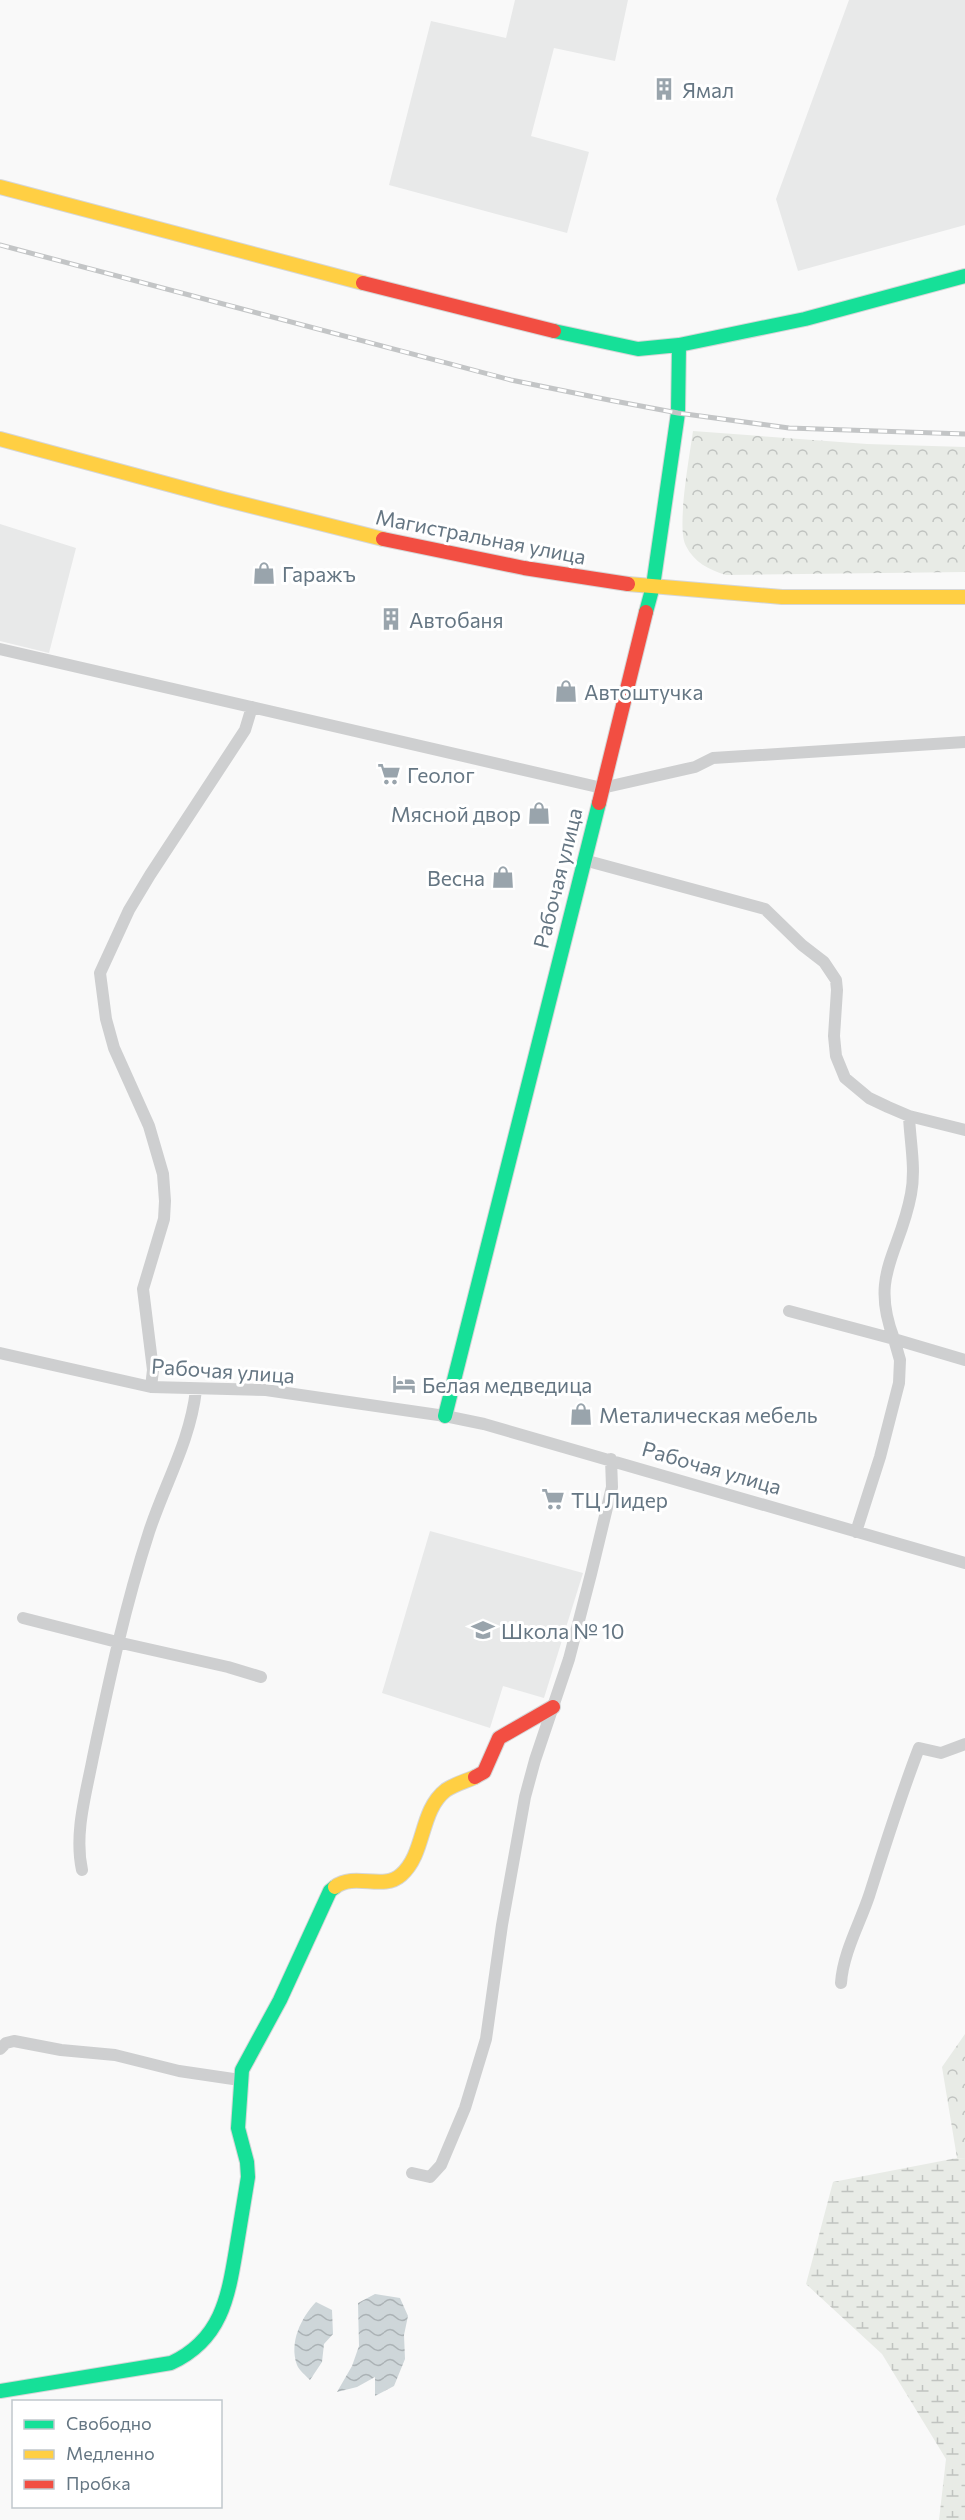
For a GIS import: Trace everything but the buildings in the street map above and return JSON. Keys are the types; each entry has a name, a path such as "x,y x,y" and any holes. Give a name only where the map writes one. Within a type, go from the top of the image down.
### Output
{"main road":[{"path":"0,187 593,342 638,349 679,345 848,309 965,276"},
{"name":"Рабочая улица","path":"445,1416 653,586 678,413 679,345"},
{"name":"Магистральная улица","path":"0,439 395,542 531,569 653,586 759,596 965,597"},
{"path":"0,2391 171,2364 184,2358 196,2348 225,2307 248,2177 238,2128 240,2080 246,2060 280,2000 330,1891 334,1886 347,1881 397,1879 411,1864 436,1802 444,1791 484,1772 499,1738 553,1707"}],"street":[{"path":"0,649 602,788 695,767 713,758 965,742"},
{"path":"151,1388 153,1370 143,1289 164,1219 163,1174 150,1126 114,1048 106,1019 100,973 129,910 245,730 252,707"},
{"path":"584,860 765,909 802,945 824,962 836,980 834,1036 836,1056 846,1078 869,1098 909,1116 965,1130"},
{"path":"856,1532 880,1457 898,1383 900,1360 884,1309 883,1290 912,1193 913,1164 909,1116"},
{"path":"789,1311 965,1360"},
{"name":"Рабочая улица","path":"0,1353 151,1388 266,1390 445,1416 513,1431 965,1563"},
{"path":"82,1870 79,1847 81,1818 117,1642 150,1530 191,1425 196,1390"},
{"path":"412,2172 430,2177 437,2172 465,2108 491,2013 502,1925 525,1797 572,1648 612,1487 611,1459"},
{"path":"23,1618 261,1677"},
{"path":"841,1983 843,1968 869,1896 892,1820 919,1748 941,1753 965,1744"},
{"path":"0,2049 6,2043 14,2041 61,2050 115,2055 179,2071 240,2080"}],"shaded area":[{"path":"515,0 628,0 615,61 554,48 531,136 589,152 567,233 389,185 431,21 506,38"},
{"path":"849,0 965,0 965,225 798,271 776,199"},
{"path":"0,524 76,548 49,653 0,641"},
{"name":"Школа № 10","path":"430,1531 583,1573 544,1698 503,1686 490,1728 382,1693"}],"green space":[{"path":"693,431 867,444 965,447 965,572 726,575 708,568 693,557 683,537 683,508"},
{"path":"965,2034 965,2159 957,2158 942,2067"},
{"path":"957,2158 965,2159 965,2520 939,2520 946,2459 882,2354 806,2284 833,2182"}],"water":[{"path":"375,2294 400,2298 408,2316 404,2335 405,2359 394,2386 375,2396 375,2377 357,2387 337,2392 352,2366 359,2346 358,2303"},
{"path":"316,2302 332,2310 333,2334 324,2344 322,2362 310,2380 297,2365 294,2348 301,2323"}],"railway":[{"path":"0,245 511,380 609,400 678,413 789,428 965,434"}],"traffic: fast":[{"path":"554,331 638,349 679,345 805,319 965,276"},
{"path":"646,612 653,586 678,413 679,345"},
{"path":"445,1416 599,803"},
{"path":"0,2391 171,2363 188,2354 211,2330 219,2316 230,2285 248,2177 247,2162 238,2128 242,2070 280,2000 330,1891 335,1887"}],"traffic: slow":[{"path":"0,187 363,283"},
{"path":"0,439 383,539"},
{"path":"628,584 782,597 965,597"},
{"path":"335,1887 351,1881 386,1882 401,1875 415,1855 426,1820 437,1799 449,1788 475,1777"}],"traffic: jam":[{"path":"363,283 554,331"},
{"path":"383,539 524,568 628,584"},
{"path":"599,803 646,612"},
{"path":"475,1777 484,1772 499,1738 553,1707"}],"place":[{"name":"Ямал","path":"664,89"},
{"name":"Гаражъ","path":"264,573"},
{"name":"Автобаня","path":"391,619"},
{"name":"Автоштучка","path":"566,691"},
{"name":"Геолог","path":"389,774"},
{"name":"Мясной двор","path":"539,813"},
{"name":"Весна","path":"503,877"},
{"name":"Белая медведица","path":"404,1384"},
{"name":"Металическая мебель","path":"581,1414"},
{"name":"ТЦ Лидер","path":"553,1499"},
{"name":"Школа № 10","path":"483,1630"}]}
